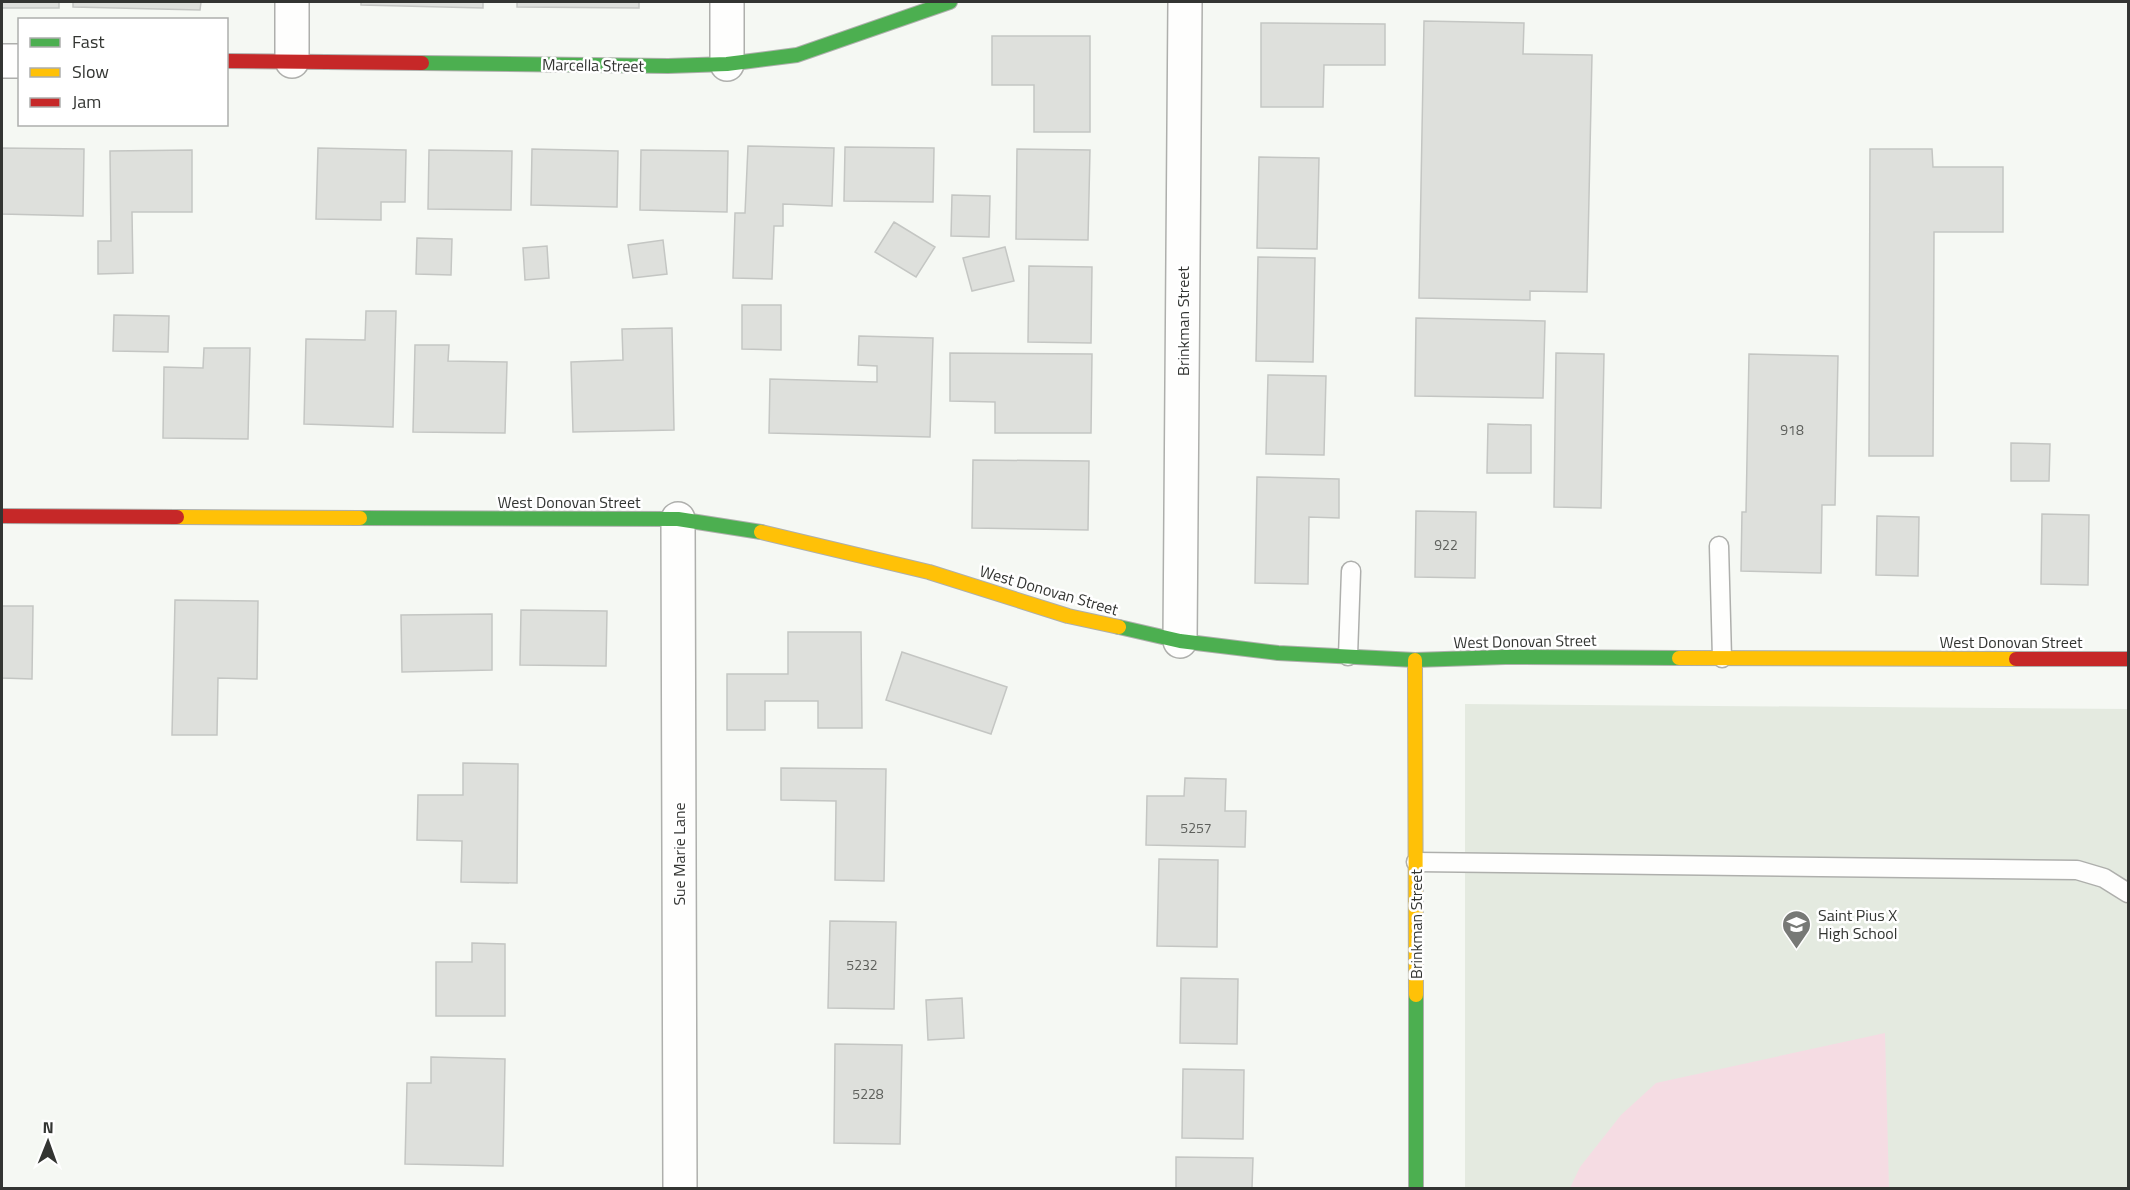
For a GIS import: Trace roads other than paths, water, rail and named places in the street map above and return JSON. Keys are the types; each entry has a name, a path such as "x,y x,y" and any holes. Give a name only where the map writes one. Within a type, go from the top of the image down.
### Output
{"street":[{"path":"292,2 292,62"},
{"path":"727,2 727,64"},
{"name":"Marcella Street","path":"228,61 668,66 727,64 797,55 950,2"},
{"name":"Brinkman Street","path":"1180,641 1185,2"},
{"path":"2,61 18,61"},
{"name":"West Donovan Street","path":"2,516 678,519 774,534 929,572 1068,616 1180,641 1278,653 1415,660 1505,657 2128,659"},
{"name":"Sue Marie Lane","path":"678,519 680,1188"},
{"name":"Brinkman Street","path":"1415,660 1416,1188"}],"lane":[{"path":"1719,546 1722,658"},
{"path":"1348,656 1351,571"},
{"path":"1416,862 2077,870 2104,878 2128,893"}],"place":[{"name":"Saint Pius X High School","path":"1797,950"}]}
